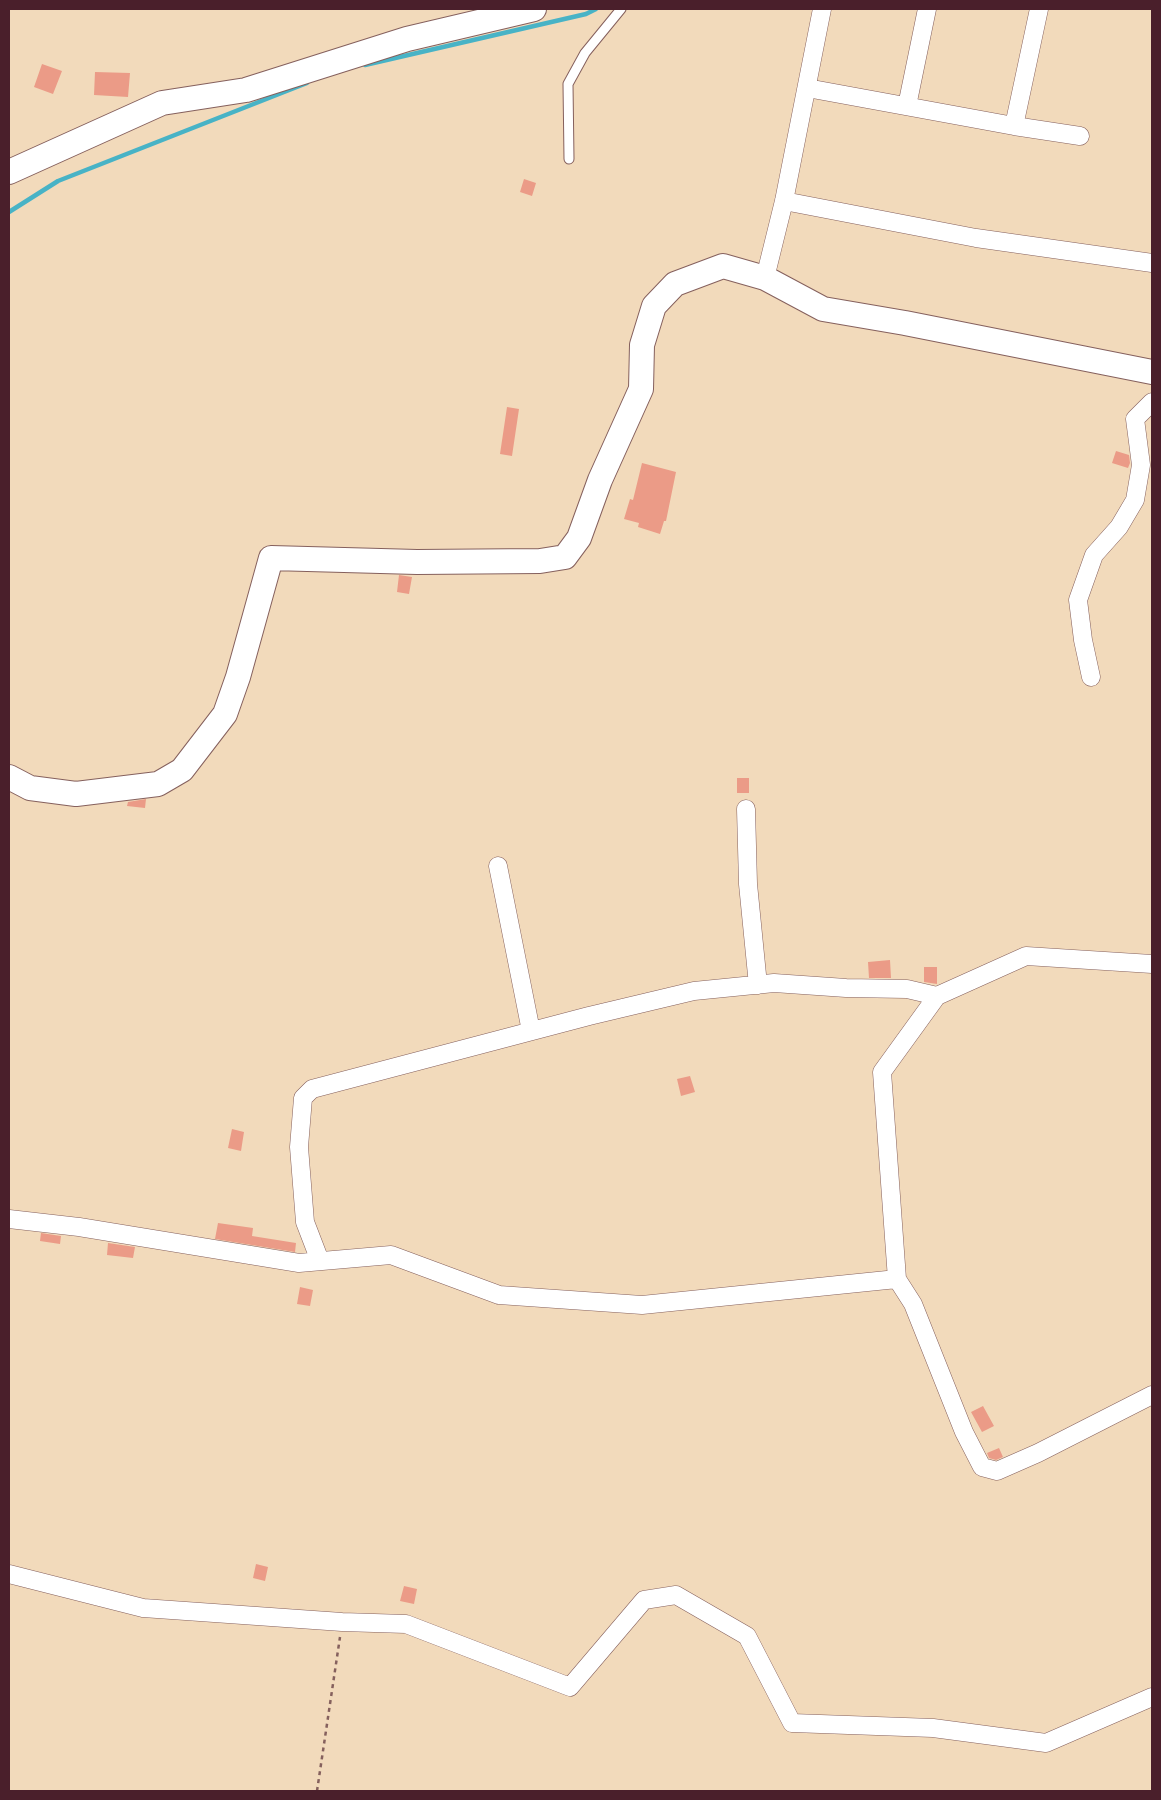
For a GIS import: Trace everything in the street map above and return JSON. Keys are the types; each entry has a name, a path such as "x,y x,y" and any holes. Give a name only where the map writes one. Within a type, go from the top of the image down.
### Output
{"street":[{"path":"9,172 162,103 246,90 407,39 534,9"},
{"path":"765,278 784,201 808,88 822,9"},
{"path":"907,106 926,9"},
{"path":"1014,126 1039,9"},
{"path":"808,88 1014,126 1080,136"},
{"path":"784,201 976,238 1152,263"},
{"path":"9,777 30,788 76,794 158,784 182,770 225,714 238,677 271,558 417,562 540,561 565,557 580,538 600,480 641,389 642,345 654,306 675,284 723,266 765,278 823,309 905,323 1152,372"},
{"path":"1091,677 1083,640 1078,600 1094,555 1118,527 1135,500 1141,465 1136,419 1152,402"},
{"path":"746,809 748,884 758,985"},
{"path":"498,866 531,1031"},
{"path":"1152,964 1026,956 937,996 882,1072 897,1279 913,1304 953,1406 982,1467 997,1471 1038,1453 1152,1395"},
{"path":"320,1261 305,1222 299,1147 303,1098 312,1090 531,1031 694,990 774,983 846,988 907,989 937,996"},
{"path":"9,1219 79,1227 299,1263 391,1256 499,1295 642,1306 897,1279"},
{"path":"9,1574 144,1608 342,1622 406,1624 570,1687 644,1600 676,1595 747,1636 792,1723 932,1728 1046,1743 1152,1697"}],"lane":[{"path":"569,159 568,84 585,53 621,9"}],"path":[{"path":"317,1791 342,1622"}],"building":[{"path":"42,64 62,71 53,94 34,87"},
{"path":"95,72 130,73 128,97 94,95"},
{"path":"524,179 536,183 532,196 520,192"},
{"path":"507,407 519,409 512,456 500,454"},
{"path":"1116,451 1129,455 1130,463 1128,468 1112,463"},
{"path":"642,463 676,472 666,521 664,521 660,534 638,527 639,523 624,519 630,499 633,500"},
{"path":"399,575 412,577 409,594 397,592"},
{"path":"737,778 749,778 749,793 737,793"},
{"path":"146,799 145,808 127,806 128,802"},
{"path":"890,960 891,978 869,978 868,962"},
{"path":"924,967 937,967 937,984 924,982"},
{"path":"690,1076 695,1092 681,1096 677,1079"},
{"path":"232,1129 244,1132 241,1151 228,1148"},
{"path":"218,1223 253,1228 252,1236 296,1243 295,1252 215,1239"},
{"path":"41,1233 61,1236 60,1244 40,1241"},
{"path":"108,1243 135,1247 133,1258 107,1255"},
{"path":"300,1287 313,1290 310,1306 297,1304"},
{"path":"983,1406 994,1426 982,1432 971,1412"},
{"path":"999,1448 1003,1457 996,1460 989,1458 987,1453"},
{"path":"256,1564 268,1567 265,1581 253,1578"},
{"path":"404,1586 417,1589 414,1604 400,1601"}],"waterway":[{"path":"365,65 586,14 596,9"},
{"path":"9,212 58,181 307,83"}]}
